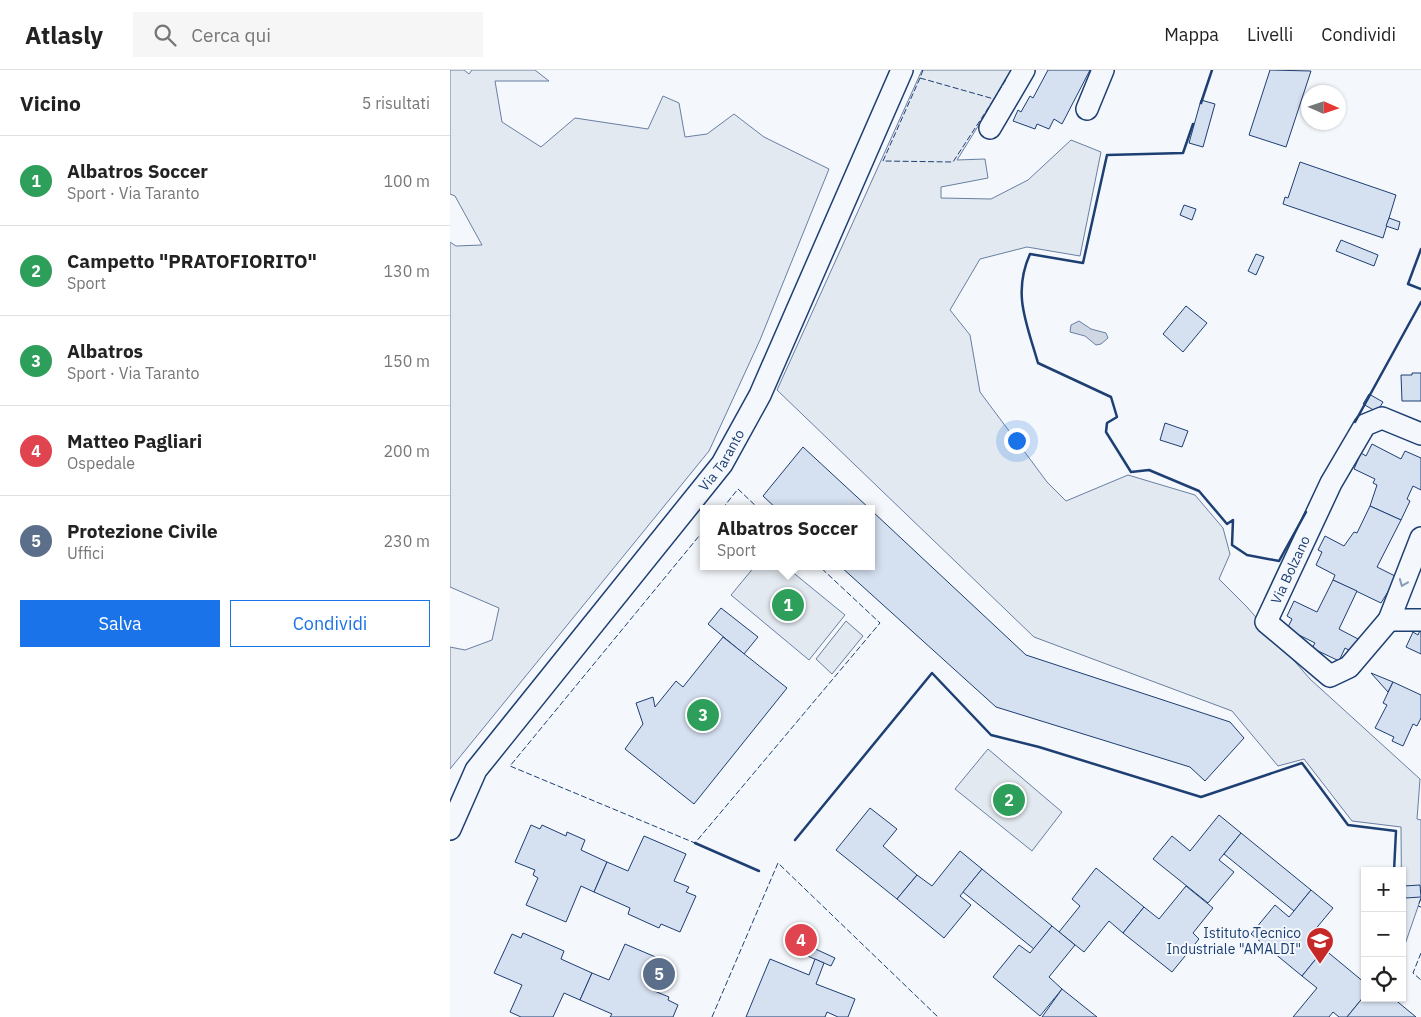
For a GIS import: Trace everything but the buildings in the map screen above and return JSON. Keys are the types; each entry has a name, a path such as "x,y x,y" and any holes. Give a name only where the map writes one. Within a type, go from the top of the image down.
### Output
{"street":[{"name":"Via Taranto","path":"450,828 476,770 722,464 760,395 902,70"},
{"path":"990,128 1024,70"},
{"path":"1086,109 1103,70"},
{"name":"Via Bolzano","path":"1421,434 1382,418 1365,425 1331,483 1266,622 1330,676 1349,667 1388,620 1421,538"},
{"path":"1388,620 1421,620"}],"shaded area":[{"path":"450,70 464,70 469,74 472,70 535,70 549,81 495,81 502,122 541,147 575,118 648,129 663,96 679,103 685,137 707,134 734,114 764,137 829,169 760,340 709,451 450,769 450,647 465,650 492,640 499,608 450,587 450,242 456,246 482,245 455,196 450,194"},
{"path":"922,70 1013,70 957,160 985,159 988,178 941,187 941,198 991,199 1028,180 1071,140 1101,152 1080,256 1027,247 980,259 950,310 970,335 980,392 1047,482 1066,501 1128,475 1195,495 1223,528 1230,554 1219,579 1247,607 1310,679 1420,779 1417,819 1421,820 1421,898 1406,941 1406,867 1401,867 1401,827 1352,821 1304,759 1278,766 1232,711 1034,637 777,390"},
{"path":"1079,321 1091,329 1106,333 1108,338 1101,344 1096,345 1085,336 1070,332 1071,325"},
{"path":"752,570 790,570 845,615 809,660 731,595"},
{"path":"846,621 863,636 832,674 816,659"},
{"path":"988,749 1062,812 1032,851 955,789"}],"fence":[{"path":"923,70 920,78 994,99 1007,78"},
{"path":"920,78 883,161 953,162 994,99"},
{"path":"725,505 738,489 755,505"},
{"path":"700,535 510,766 695,843 880,623 823,570"},
{"path":"712,1017 778,863 938,1017"},
{"path":"1421,898 1418,906 1421,907"},
{"path":"1421,953 1413,973 1421,980"}],"wall":[{"path":"1201,103 1212,70"},
{"path":"1193,124 1183,153 1107,155 1083,263 1030,254 1022,282 1023,309 1026,322 1038,363 1111,397 1117,417 1107,423 1106,432 1131,472 1149,470 1199,491 1227,524 1233,520 1232,545 1247,555 1279,561 1306,512"},
{"path":"1421,249 1408,284 1421,289"},
{"path":"1355,422 1421,302"},
{"path":"795,840 932,673 991,735 1039,747 1201,797 1302,763 1348,825 1396,831 1394,867"},
{"path":"695,843 759,871"}],"place":[{"name":"Albatros Soccer","path":"788,605"},
{"name":"Albatros","path":"703,715"},
{"name":"Campetto \"PRATOFIORITO\"","path":"1009,800"},
{"name":"Matteo Pagliari","path":"801,940"},
{"name":"Istituto Tecnico Industriale \"AMALDI\"","path":"1320,965"},
{"name":"Protezione Civile","path":"659,974"}]}
